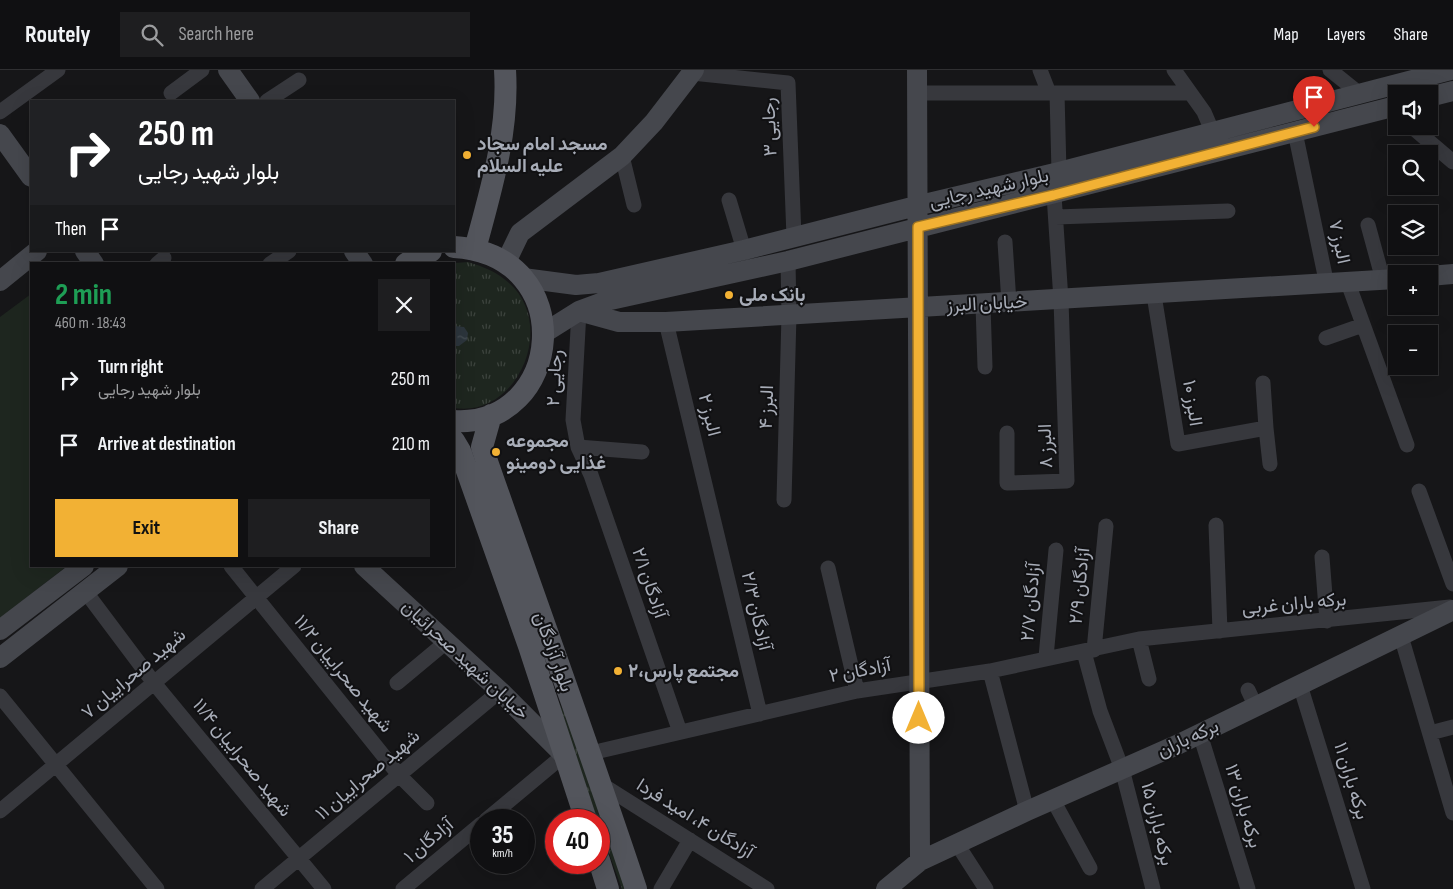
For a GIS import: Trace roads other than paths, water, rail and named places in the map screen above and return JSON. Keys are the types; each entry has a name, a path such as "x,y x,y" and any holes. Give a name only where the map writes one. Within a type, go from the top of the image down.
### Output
{"main road":[{"path":"455,421 465,422 491,415 513,402 530,382 541,359 544,333 542,312 534,293 524,278 506,262 464,248 498,164 507,93 505,70"},
{"path":"409,262 428,252"},
{"name":"بلوار آزادگان","path":"491,415 482,447 542,653 564,755 582,809"},
{"name":"بلوار آزادگان","path":"455,443 542,653 591,753 636,889"},
{"path":"603,874 608,889"}],"street":[{"path":"0,112 58,70"},
{"path":"171,93 202,70"},
{"path":"228,70 249,100"},
{"path":"917,70 916,206 918,227 920,862"},
{"path":"1040,70 1053,93 1059,172"},
{"path":"1174,70 1204,112 1213,133"},
{"path":"1330,70 1360,94"},
{"name":"بلوار شهید رجایی","path":"524,278 576,285 599,283 744,250 1059,172 1452,70"},
{"path":"506,262 520,232 622,156 654,122 693,72"},
{"name":"رجایی ۳","path":"693,72 788,83 794,237"},
{"path":"269,100 299,80"},
{"path":"1438,95 1453,91"},
{"path":"917,92 1190,93"},
{"name":"بلوار شهید رجایی","path":"544,333 578,311 606,301 788,261 918,227 1054,195 1295,132 1388,110"},
{"name":"البرز ۷","path":"1295,132 1328,285"},
{"path":"0,134 30,176"},
{"path":"1422,135 1453,162"},
{"path":"622,156 634,205"},
{"path":"1054,195 1061,300"},
{"path":"729,200 744,250"},
{"path":"1056,217 1228,211"},
{"path":"1368,225 1388,275"},
{"path":"1005,242 1009,303"},
{"path":"0,281 36,252"},
{"path":"273,262 288,252"},
{"name":"البرز ۴","path":"784,500 789,315 788,261"},
{"path":"1438,276 1453,275"},
{"name":"خیابان البرز","path":"578,311 619,322 666,322 1388,280"},
{"path":"1348,283 1407,445"},
{"name":"البرز ۱۰","path":"1154,295 1178,444 1266,428"},
{"name":"البرز ۸","path":"1007,433 1007,484 1067,481 1061,300"},
{"path":"983,305 986,367"},
{"name":"رجایی ۲","path":"578,311 573,420 578,447"},
{"name":"البرز ۲","path":"666,322 713,518"},
{"path":"1326,338 1363,325"},
{"path":"1263,383 1270,464"},
{"path":"578,447 642,452"},
{"name":"آزادگان ۲/۱","path":"578,447 591,476 680,732"},
{"path":"1420,491 1453,584"},
{"name":"آزادگان ۲/۳","path":"713,518 760,714"},
{"path":"1216,525 1220,631"},
{"name":"آزادگان ۲/۹","path":"1089,651 1106,526"},
{"name":"آزادگان ۲/۷","path":"1046,658 1056,550"},
{"path":"1322,557 1327,621"},
{"path":"0,630 83,567"},
{"path":"0,658 117,567"},
{"name":"شهید صحراییان ۱۱/۲","path":"232,567 399,775 427,803"},
{"name":"شهید صحراییان ۷","path":"0,812 293,567"},
{"name":"خیابان شهید صحرائیان","path":"365,567 445,643 500,691 564,755"},
{"path":"828,568 857,691"},
{"name":"شهید صحراییان ۱۱/۴","path":"86,591 154,682 324,889"},
{"name":"برکه باران غربی","path":"1139,639 1453,608"},
{"name":"برکه باران","path":"886,889 920,862 1027,811 1200,734 1252,698 1300,685 1401,636 1453,608"},
{"path":"1401,636 1453,813"},
{"path":"1139,639 1148,679"},
{"name":"آزادگان ۲","path":"591,753 857,691 919,680 990,671 1139,639"},
{"path":"397,683 445,643"},
{"name":"برکه باران ۱۵","path":"1089,651 1100,711 1122,769 1153,889"},
{"path":"990,671 1027,811"},
{"name":"برکه باران ۱۱","path":"1300,685 1363,889"},
{"name":"شهید صحراییان ۱۱","path":"262,889 500,691"},
{"path":"0,696 157,889"},
{"path":"1430,733 1453,727"},
{"name":"برکه باران ۱۳","path":"1200,734 1248,889"},
{"path":"499,809 564,755"},
{"name":"آزادگان ۴، امید فردا","path":"601,784 767,889"},
{"path":"1053,800 1090,868"},
{"name":"آزادگان ۱","path":"403,889 470,833"},
{"path":"661,889 690,840"},
{"path":"957,844 986,889"}],"water":[{"path":"455,326 464,327 468,333 467,340 459,346 455,346"}],"place":[{"name":"مسجد امام سجاد علیه السلام","path":"467,155"},
{"name":"بانک ملی","path":"729,295"},
{"name":"مجموعه غذایى دومینو","path":"496,452"},
{"name":"۲،مجتمع پارس","path":"618,671"}]}
